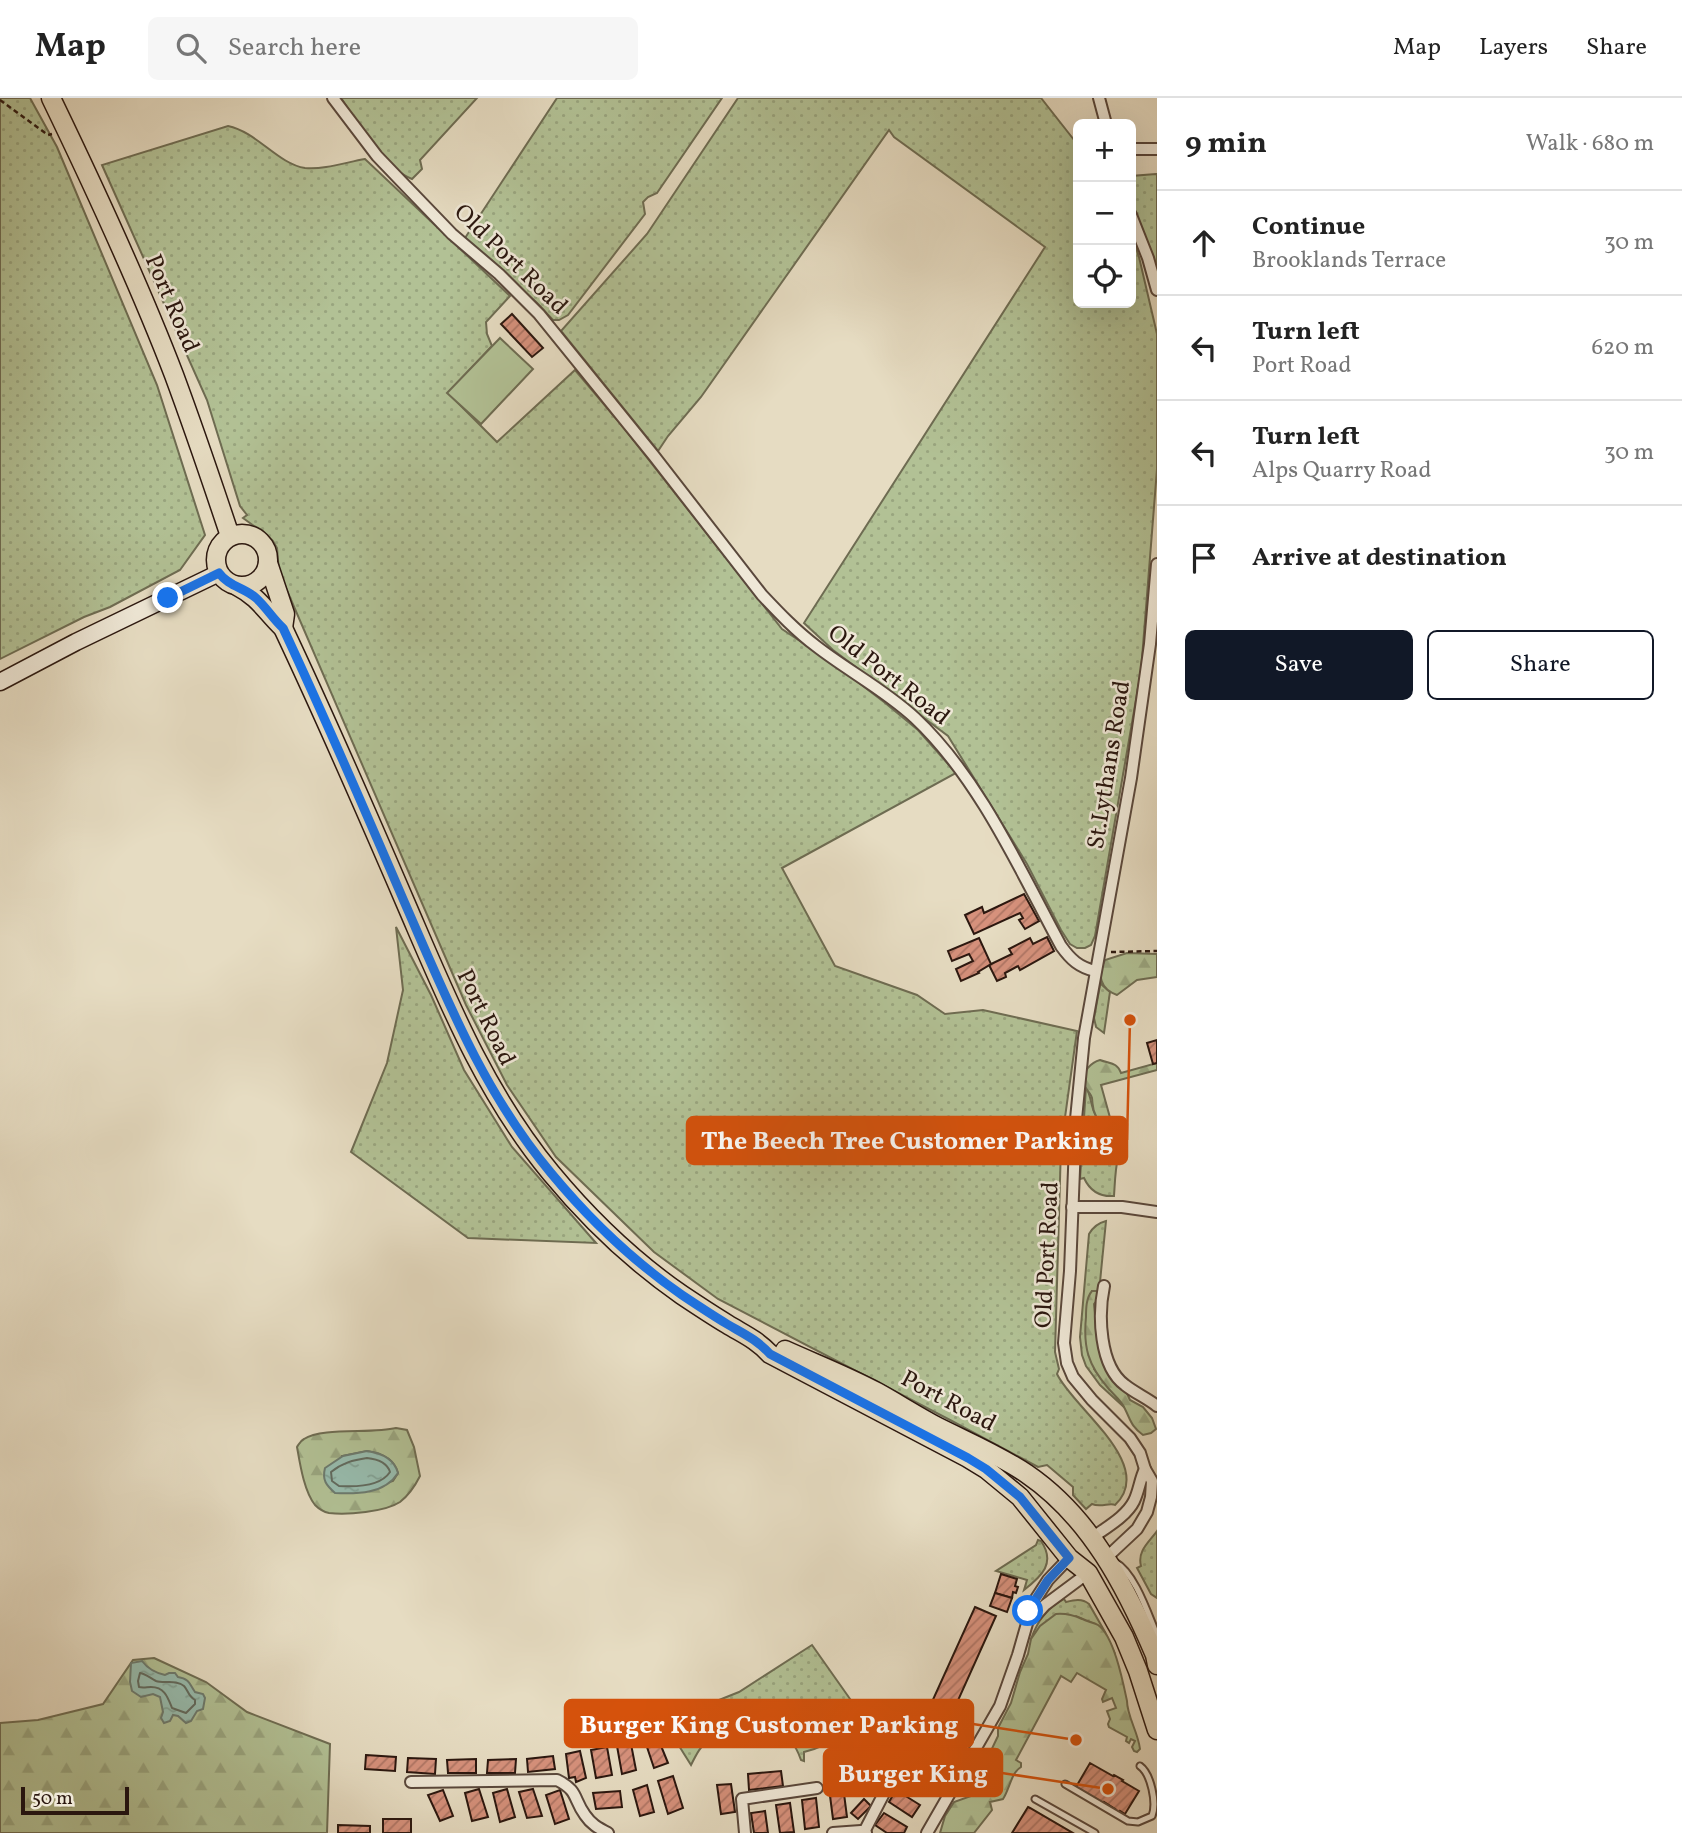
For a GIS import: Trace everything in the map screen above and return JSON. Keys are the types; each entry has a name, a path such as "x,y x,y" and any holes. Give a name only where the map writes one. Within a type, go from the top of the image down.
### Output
{"main road":[{"name":"Port Road","path":"51,98 155,329 200,445 230,536"},
{"path":"246,534 260,540 265,547 268,563 261,579 245,586 237,586 228,583 219,573 216,555 223,541 230,536 246,534"},
{"name":"Port Road","path":"268,563 285,614 283,628"},
{"name":"Port Road","path":"237,586 259,600 283,628 328,724 461,1031 503,1108 550,1172 605,1231 681,1294 759,1342 770,1354 933,1438 986,1469 1020,1497 1069,1558 1088,1573 1124,1637 1157,1730"},
{"name":"Port Road","path":"759,1342 775,1345 835,1371 1015,1466 1048,1491 1073,1516 1106,1558 1131,1601 1157,1665"},
{"path":"1069,1558 1092,1538"},
{"path":"1088,1573 1106,1558"}],"street":[{"name":"Old Port Road","path":"333,98 369,146 400,180 452,234 499,274 539,314 776,609 816,646 913,717 944,748 988,813 1061,946 1074,962 1096,971 1085,1027 1079,1082 1064,1343 1067,1363 1073,1377 1130,1438 1152,1481 1147,1512 1131,1535 1106,1558"},
{"path":"1099,98 1105,119"},
{"path":"1136,149 1157,149"},
{"path":"1136,228 1157,290"},
{"name":"St.Lythans Road","path":"1096,971 1131,778 1150,644 1157,564"},
{"path":"0,682 219,573"},
{"path":"1072,1207 1122,1207 1157,1212"},
{"path":"1104,1286 1100,1317 1111,1368 1124,1384 1157,1406"},
{"path":"1092,1538 1126,1511 1133,1501 1145,1469"},
{"path":"928,1833 1000,1706 1028,1620 1028,1611 1048,1580 1069,1558"},
{"path":"1028,1620 1088,1573"},
{"path":"833,1833 865,1833 894,1774"},
{"path":"411,1782 557,1780 568,1785 583,1813 594,1826 608,1833"},
{"path":"745,1833 742,1799 817,1788"}],"lane":[{"path":"1106,1558 1121,1565 1128,1573 1157,1635"},
{"path":"1065,1784 1128,1821 1138,1822 1152,1816 1156,1805 1145,1770 1140,1766"},
{"path":"1035,1799 1095,1833"}],"path":[{"path":"0,100 48,135 55,133"},
{"path":"1099,953 1157,951"}],"green space":[{"path":"0,98 30,98 57,147 157,385 205,535 180,570 110,607 0,659"},
{"path":"341,98 477,98 420,160 422,169 412,179 392,166 382,155"},
{"path":"557,98 722,98 657,193 643,202 645,214 568,315 553,320 465,238"},
{"path":"738,98 1041,98 1073,139 1073,308 1136,308 1136,248 1157,334 1157,469 1141,671 1095,936 1091,945 1077,948 1070,944 1027,864 948,736 833,650 804,623 1045,247 894,137 889,130 701,397 658,451 561,331 647,234"},
{"path":"228,126 239,129 286,161 305,168 328,167 365,159 510,296 486,322 492,346 448,393 497,442 575,370 782,629 830,661 918,730 956,773 782,868 835,966 917,995 945,1014 983,1010 1077,1031 1061,1146 1055,1352 1059,1369 1057,1374 1108,1437 1126,1472 1125,1489 1115,1505 1092,1504 1086,1509 1073,1495 1073,1487 1047,1465 1038,1467 718,1299 654,1252 556,1157 507,1085 466,1005 279,572 277,548 262,530 243,518 247,515 240,506 207,400 102,165"},
{"path":"1157,174 1157,272 1136,217 1136,176"},
{"path":"500,338 533,369 481,424 447,393"},
{"path":"396,927 431,995 464,1070 512,1147 596,1243 468,1238 351,1152 387,1063 403,990"},
{"path":"1127,953 1157,954 1157,977 1137,980 1117,995 1104,985 1101,971 1105,960"},
{"path":"1101,980 1102,985 1110,992 1104,1033 1096,1027 1094,1018"},
{"path":"1100,1060 1115,1065 1121,1073 1157,1063 1157,1070 1101,1085 1117,1143 1118,1157 1105,1162 1100,1158 1092,1098 1083,1082 1088,1068"},
{"path":"1086,1087 1096,1116 1100,1158 1114,1160 1118,1157 1114,1196 1096,1192 1084,1178 1080,1179"},
{"path":"1106,1221 1100,1282 1098,1291 1092,1291 1094,1369 1125,1408 1100,1385 1086,1366 1080,1337 1089,1234 1092,1229"},
{"path":"1092,1291 1098,1291 1099,1298 1094,1304 1097,1338 1104,1366 1125,1389 1130,1400 1143,1407 1152,1418 1156,1429 1151,1433 1143,1435 1136,1429 1122,1403 1101,1380 1091,1363 1086,1347 1085,1328 1087,1304"},
{"path":"407,1430 414,1447 420,1476 406,1496 393,1505 366,1512 329,1513 317,1506 311,1499 303,1477 297,1447 301,1442 312,1435 323,1433","holes":["367,1451 390,1460 398,1473 393,1481 347,1493 342,1456"]},
{"path":"1157,1531 1157,1598 1151,1594 1137,1568 1141,1566 1142,1551"},
{"path":"1038,1540 1045,1549 1047,1562 1041,1574 1024,1590 1027,1580 996,1571 1036,1545"},
{"path":"1064,1599 1066,1602 1081,1600 1089,1604 1105,1632 1115,1654 1109,1641 1095,1624 1076,1616 1035,1634 1031,1639 1043,1616"},
{"path":"1056,1614 1076,1616 1096,1624 1109,1639 1140,1749 1134,1751 1132,1747 1135,1741 1131,1739 1129,1743 1126,1741 1127,1737 1109,1727 1107,1711 1116,1708 1112,1698 1103,1702 1106,1690 1077,1673 1071,1682 1061,1676 1016,1760 1021,1763 1021,1767 1003,1799 990,1802 992,1810 974,1833 940,1833 945,1816 954,1802 971,1796 967,1790 969,1774 974,1765 988,1757 998,1736 998,1728 1011,1703 1031,1639 1040,1626"},
{"path":"812,1645 855,1706 846,1724 831,1741 804,1752 804,1761 789,1738 780,1732 760,1725 737,1727 712,1737 701,1747 691,1765 664,1722 739,1692"},
{"path":"154,1658 206,1682 247,1712 330,1744 327,1833 0,1833 0,1723 38,1720 103,1704 133,1660"}],"water":[{"path":"367,1451 386,1457 398,1473 378,1489 361,1493 335,1493 326,1482 325,1468 343,1456"},
{"path":"142,1661 155,1672 165,1675 175,1673 187,1680 195,1692 203,1694 203,1709 197,1711 191,1721 186,1723 173,1715 170,1721 164,1723 161,1718 163,1712 160,1697 153,1694 141,1697 132,1691 131,1663"}],"building":[{"path":"512,314 543,348 532,357 501,324"},
{"path":"1024,894 1039,921 1025,929 1019,920 1023,918 1020,913 974,934 965,915 982,907 984,913"},
{"path":"1047,937 1054,951 1020,970 1018,966 997,981 989,965 1012,954 1009,949 1030,938 1033,944"},
{"path":"979,938 991,964 961,981 956,969 973,961 969,954 952,961 948,951"},
{"path":"1157,1040 1157,1063 1153,1064 1147,1043"},
{"path":"1001,1574 1017,1579 1015,1586 1018,1587 1012,1598 995,1593"},
{"path":"995,1593 1012,1598 1007,1612 990,1606"},
{"path":"975,1607 996,1616 942,1736 921,1726"},
{"path":"871,1718 885,1728 869,1752 856,1742"},
{"path":"896,1731 908,1738 893,1762 881,1754"},
{"path":"657,1736 668,1763 654,1768 645,1741"},
{"path":"920,1741 947,1759 938,1772 911,1755"},
{"path":"631,1744 636,1770 622,1774 617,1746"},
{"path":"607,1747 612,1775 596,1778 591,1750"},
{"path":"580,1751 586,1778 576,1782 575,1777 569,1778 566,1754"},
{"path":"366,1755 396,1757 395,1771 365,1769"},
{"path":"553,1756 555,1769 528,1772 527,1759"},
{"path":"408,1758 436,1759 435,1774 407,1772"},
{"path":"476,1759 476,1773 448,1773 447,1760"},
{"path":"516,1759 515,1773 487,1773 488,1760"},
{"path":"1090,1763 1139,1791 1125,1814 1076,1787"},
{"path":"781,1771 783,1786 749,1790 748,1774"},
{"path":"673,1776 683,1808 668,1814 658,1781"},
{"path":"731,1784 735,1812 721,1814 717,1785"},
{"path":"647,1785 654,1812 640,1816 633,1790"},
{"path":"843,1786 847,1817 833,1819 829,1788"},
{"path":"479,1789 488,1817 472,1821 465,1793"},
{"path":"507,1789 515,1817 500,1822 493,1793"},
{"path":"533,1789 542,1816 527,1818 519,1792"},
{"path":"443,1790 453,1816 440,1821 428,1795"},
{"path":"560,1790 569,1819 555,1824 546,1795"},
{"path":"896,1790 920,1805 912,1817 889,1802"},
{"path":"620,1791 622,1807 596,1809 593,1793"},
{"path":"816,1798 819,1827 805,1829 802,1800"},
{"path":"864,1799 871,1806 858,1819 851,1813"},
{"path":"790,1803 794,1832 780,1833 776,1805"},
{"path":"1028,1807 1030,1808 1073,1833 1012,1833"},
{"path":"765,1811 768,1833 754,1833 751,1813"},
{"path":"884,1813 907,1827 904,1833 887,1833 875,1825"},
{"path":"383,1819 411,1819 411,1833 383,1833"},
{"path":"338,1825 370,1826 370,1833 338,1833"}],"place":[{"name":"The Beech Tree Customer Parking","path":"1130,1020"},
{"name":"Burger King Customer Parking","path":"1076,1740"},
{"name":"Burger King","path":"1108,1789"}],"route":[{"path":"168,598 219,573 228,583 249,592 259,600 283,628 474,1058 497,1098 550,1172 605,1231 681,1294 759,1342 770,1354 968,1458 1020,1497 1069,1558 1048,1580 1028,1611"}]}
